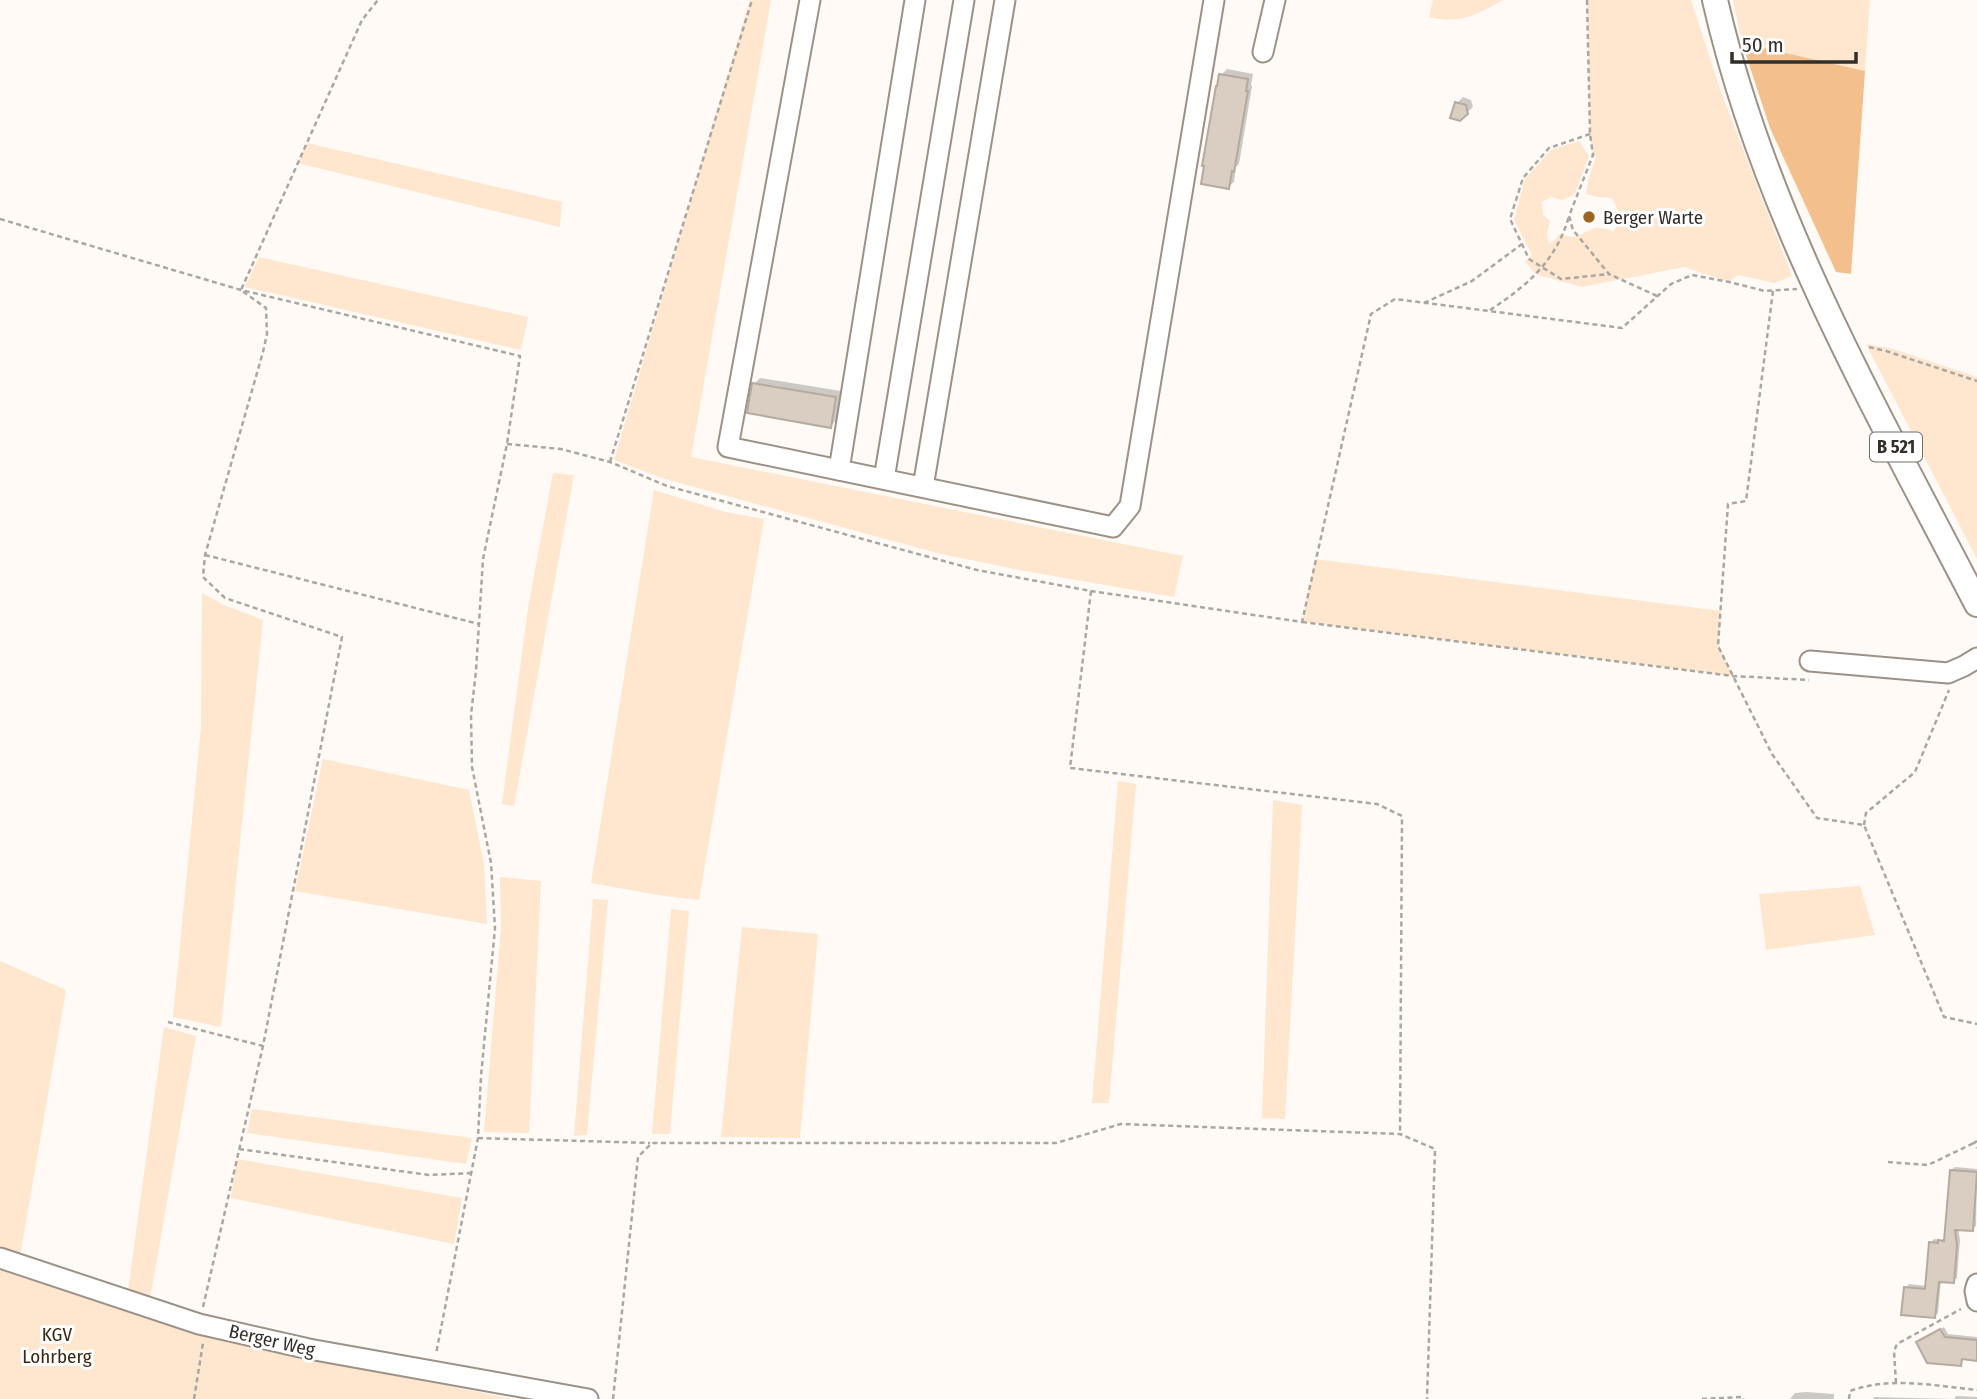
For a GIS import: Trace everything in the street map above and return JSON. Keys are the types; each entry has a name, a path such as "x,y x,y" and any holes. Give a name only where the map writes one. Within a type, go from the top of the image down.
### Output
{"main road":[{"name":"B 521","path":"1715,0 1740,95 1778,201 1842,342 1977,604"}],"street":[{"path":"810,0 728,447 1113,527 1130,506 1214,0"},
{"path":"839,470 915,0"},
{"path":"884,479 964,0"},
{"path":"923,487 1005,0"},
{"path":"1263,52 1275,0"},
{"path":"1810,661 1948,673 1971,662"},
{"name":"Berger Weg","path":"0,1258 202,1325 309,1349 552,1396 588,1399"},
{"path":"1977,1284 1977,1301"}],"path":[{"path":"241,290 356,31 378,0"},
{"path":"610,463 752,0"},
{"path":"1488,311 1517,293 1553,255 1564,234 1593,155 1590,134 1587,0"},
{"path":"1590,134 1549,148 1523,178 1510,219 1529,259 1561,279 1609,274"},
{"path":"1569,216 1573,230 1609,274 1657,296"},
{"path":"0,219 241,290 520,356 507,444 483,559 471,715 472,766 491,863 495,928 478,1138 432,1371"},
{"path":"1424,303 1472,281 1522,244"},
{"path":"1302,622 1371,314 1395,299 1622,328 1671,284 1692,275 1765,291 1818,288"},
{"path":"194,1399 202,1325 263,1046 342,637 225,598 203,577 205,555 267,334 266,308 241,290"},
{"path":"1773,291 1746,501 1728,504 1718,646 1772,754 1817,818 1864,825"},
{"path":"1842,342 1886,351 1977,381"},
{"path":"507,444 561,449 610,463 667,486 977,570 1091,591 1302,622 1733,676 1815,681"},
{"path":"205,555 479,624"},
{"path":"1091,591 1070,768 1377,804 1402,816 1400,1134"},
{"path":"1971,662 1950,689 1915,772 1866,813 1864,825 1944,1017 1977,1024"},
{"path":"168,1022 263,1046"},
{"path":"478,1138 652,1143 1056,1143 1121,1124 1400,1134 1435,1149 1427,1399"},
{"path":"1888,1162 1928,1165 1976,1142 1977,1148"},
{"path":"613,1399 638,1157 652,1143"},
{"path":"239,1149 429,1175 472,1172"},
{"path":"1896,1383 1894,1351 1897,1344 1977,1301"},
{"path":"1849,1399 1850,1391 1865,1385 1896,1383 1977,1390"},
{"path":"1702,1399 1743,1399"}],"green space":[{"path":"750,0 771,0 691,457 1183,556 1174,597 937,553 665,479 614,460"},
{"path":"1433,0 1503,0 1477,14 1450,20 1429,17"},
{"path":"1587,0 1691,0 1721,92 1792,276 1774,283 1738,275 1729,282 1684,267 1582,287 1535,274 1525,261 1532,255 1514,220 1525,179 1551,150 1579,141 1589,156 1575,194 1563,200 1551,197 1542,202 1543,215 1550,221 1547,234 1549,243 1560,234 1579,236 1597,228 1614,231 1619,218 1612,198 1586,194 1596,157 1593,155 1590,134"},
{"path":"1733,0 1870,0 1865,71 1742,43"},
{"path":"307,143 562,202 560,227 297,163"},
{"path":"259,257 528,317 521,350 245,287"},
{"path":"1866,344 1893,349 1977,377 1977,559"},
{"path":"553,473 574,475 514,806 502,804 528,608"},
{"path":"654,490 725,512 764,519 699,900 591,883"},
{"path":"1315,559 1721,611 1719,645 1733,676 1302,622"},
{"path":"202,593 263,620 221,1027 173,1017 201,727"},
{"path":"323,759 469,790 484,864 487,924 295,891"},
{"path":"1118,781 1136,784 1109,1103 1092,1103"},
{"path":"1273,800 1302,805 1285,1119 1262,1118"},
{"path":"500,877 541,881 529,1133 484,1132 501,928"},
{"path":"1860,886 1875,935 1766,950 1759,894"},
{"path":"593,899 608,900 587,1135 574,1136"},
{"path":"671,909 689,911 670,1134 652,1134"},
{"path":"742,927 818,934 800,1138 721,1137"},
{"name":"KGV Lohrberg","path":"0,961 66,990 17,1274 195,1334 513,1399 0,1399"},
{"path":"164,1027 196,1036 150,1299 128,1291"},
{"path":"252,1109 472,1138 466,1164 247,1133"},
{"path":"237,1159 462,1198 454,1244 231,1198"}],"shaded area":[{"path":"1742,43 1865,71 1851,274 1836,272 1770,128"}],"building":[{"path":"1219,74 1248,79 1229,189 1201,184"},
{"path":"1455,102 1466,105 1468,114 1460,121 1450,118"},
{"path":"752,383 836,397 831,428 747,413"},
{"path":"1950,1170 1977,1172 1973,1231 1955,1230 1957,1245 1954,1283 1939,1282 1935,1318 1901,1315 1904,1287 1925,1289 1929,1242 1944,1241"},
{"path":"1940,1329 1945,1337 1977,1340 1977,1361 1962,1359 1961,1366 1927,1363 1916,1342"}],"place":[{"name":"Berger Warte","path":"1589,217"}]}
